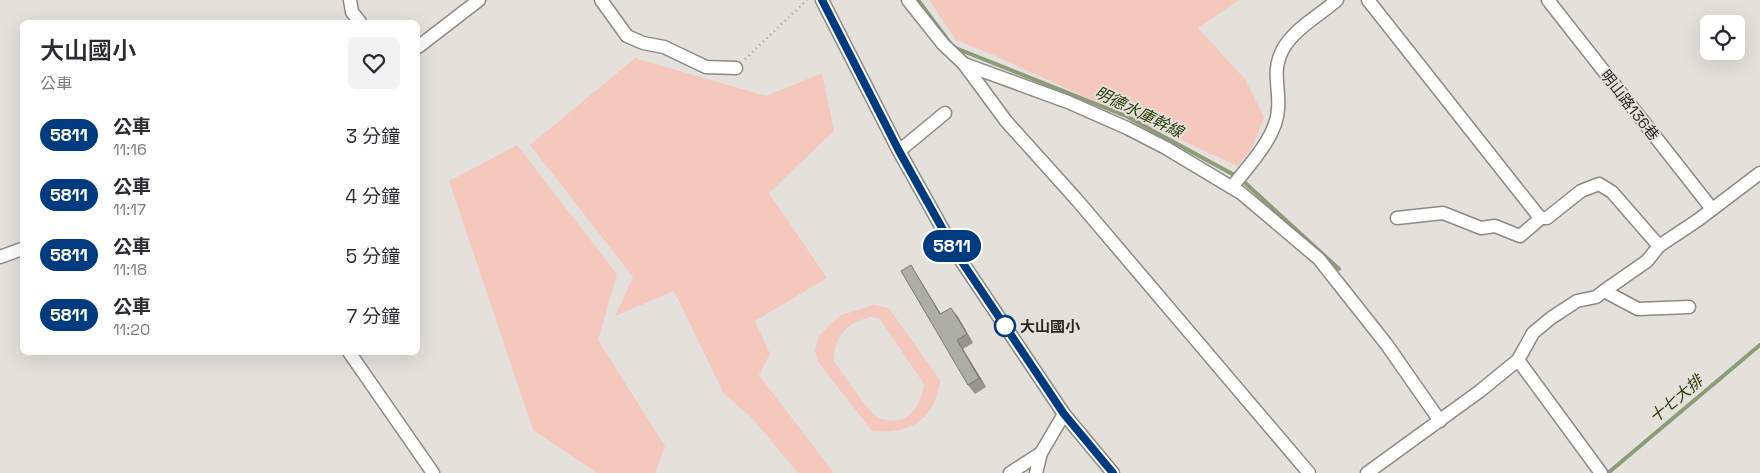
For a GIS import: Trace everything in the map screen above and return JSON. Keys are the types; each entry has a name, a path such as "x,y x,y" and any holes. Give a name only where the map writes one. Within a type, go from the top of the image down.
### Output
{"street":[{"path":"350,0 352,12 358,20"},
{"path":"420,45 479,0"},
{"path":"601,0 627,36 643,43 664,47 706,67 736,68"},
{"path":"822,0 899,151 956,253 1064,414 1113,473"},
{"path":"908,0 942,44 964,64 1006,121 1077,200 1309,473"},
{"path":"1237,181 1261,152 1276,122 1278,109 1277,65 1282,51 1295,34 1337,0"},
{"path":"1368,0 1532,210 1541,218"},
{"name":"明山路136巷","path":"1548,0 1712,209"},
{"path":"964,64 1068,102 1237,181 1240,192 1318,258 1387,345 1440,421"},
{"path":"899,151 946,113"},
{"path":"1367,473 1440,421 1518,360 1533,333 1551,318 1577,302 1596,296 1604,291 1647,261 1659,246 1760,173"},
{"path":"1397,218 1443,213 1481,228 1495,226 1520,236 1541,218 1547,218 1581,192 1599,184 1612,192 1659,246"},
{"path":"0,257 20,250"},
{"path":"1604,291 1638,310 1689,307"},
{"path":"351,355 433,473"},
{"path":"1518,360 1600,472"},
{"path":"1036,473 1041,453 1064,414"},
{"path":"1010,473 1041,453"}],"path":[{"path":"736,68 807,0"}],"shaded area":[{"path":"929,0 1239,0 1198,28 1245,79 1264,117 1252,148 1238,166 956,40"},
{"path":"635,58 766,96 822,73 834,131 769,193 827,278 755,321 770,354 759,375 834,473 798,473 751,417 724,394 674,291 615,316 633,277 530,145"},
{"path":"517,145 617,274 598,340 665,446 655,473 597,473 533,430 449,181"},
{"path":"874,305 889,308 940,380 933,405 918,422 898,430 886,432 872,431 818,362 815,350 819,336 841,315","holes":["870,317 879,318 924,384 917,405 909,416 903,419 882,419 874,415 834,362 836,345 848,327"]}],"building":[{"path":"911,265 940,314 951,308 967,334 957,340 979,378 968,385 901,271"}],"waterway":[{"name":"明德水庫幹線","path":"918,0 953,47 1126,116 1236,176"},
{"name":"明德水庫幹線","path":"1242,180 1339,269"},
{"name":"十七大排","path":"1608,473 1760,345"}],"bus line":[{"name":"5811","path":"822,0 899,151 956,253 1064,414 1113,473"}],"place":[{"name":"大山國小","path":"1005,326"}]}
